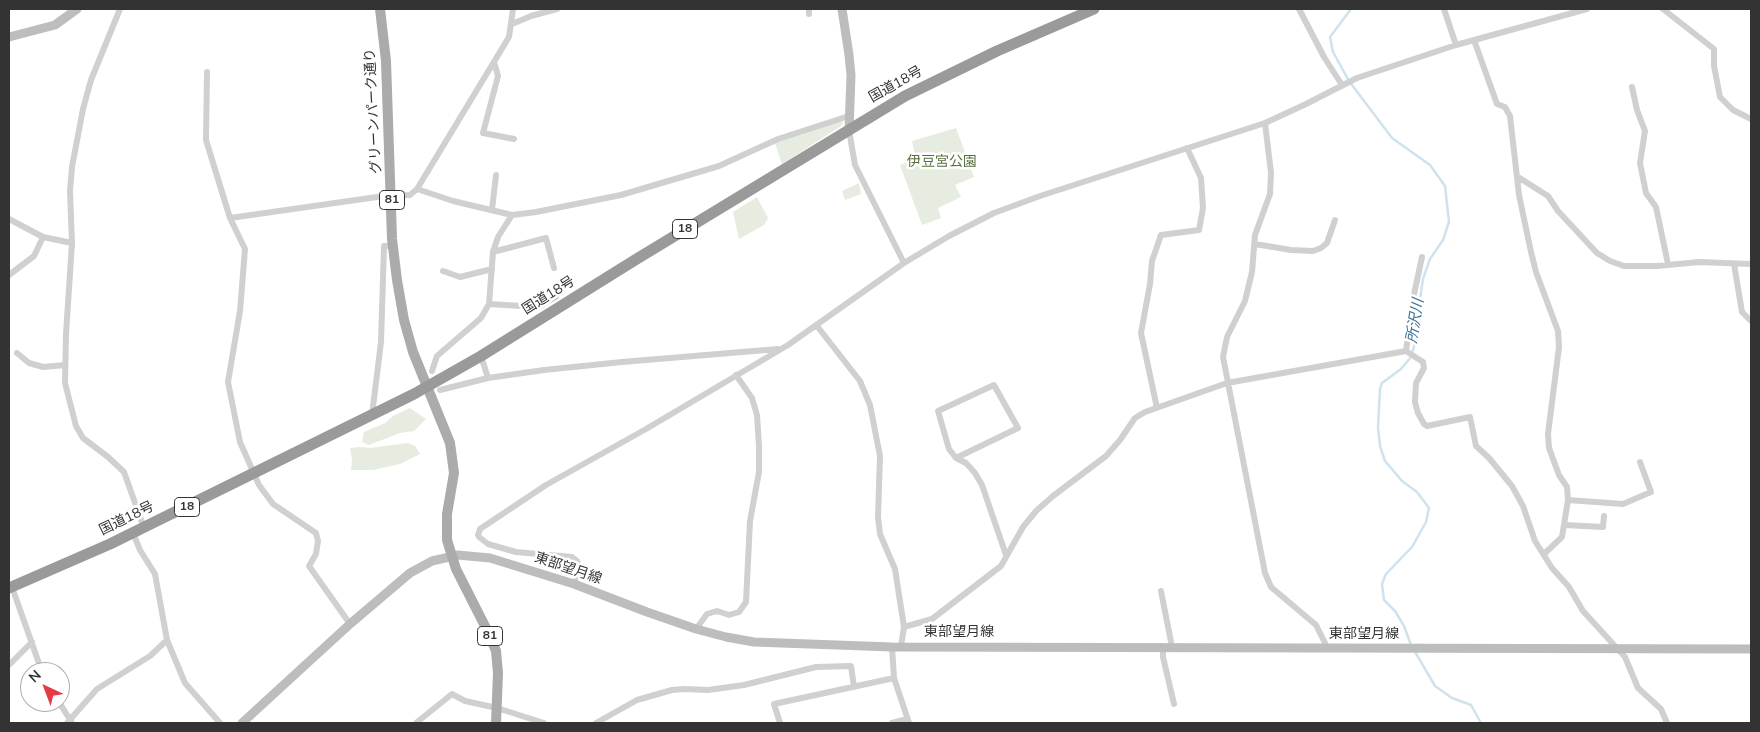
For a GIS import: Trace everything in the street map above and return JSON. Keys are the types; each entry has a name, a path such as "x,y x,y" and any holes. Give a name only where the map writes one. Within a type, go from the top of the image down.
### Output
{"highway":[{"name":"国道18号","path":"10,588 144,528 427,387 481,356 905,96 1078,12 1094,9"}],"main road":[{"path":"9,37 55,24 77,9"},
{"name":"グリーンパーク通り","path":"380,9 386,61 393,246 397,280 406,330 427,387"},
{"path":"842,9 850,68 849,130"},
{"name":"81","path":"427,387 448,436 452,456 453,482 448,505 447,526 447,540 451,556 496,650 498,663 496,723"},
{"name":"東部望月線","path":"242,723 350,624 410,574 432,561 451,556 490,558 574,584 696,629 754,642 896,646 1751,650"}],"street":[{"path":"120,9 91,80 83,109 72,167 70,191 72,243 65,383 76,426 83,438 124,472 144,528"},
{"path":"230,218 384,196 410,195 417,190 509,37 513,9"},
{"path":"512,24 531,16 557,9"},
{"path":"1299,9 1324,57 1342,85"},
{"path":"1444,9 1456,45"},
{"path":"574,584 580,567 578,561 572,557 516,552 488,544 479,537 480,529 546,485 646,429 788,345 904,263 949,236 994,213 1040,196 1265,123 1357,78 1456,45 1587,9"},
{"path":"1663,9 1714,49 1714,66 1720,97 1733,110 1751,119"},
{"path":"1474,40 1497,104 1505,107 1510,116 1519,195 1536,272 1558,331 1559,347 1548,434 1549,448 1559,475 1567,487 1568,500 1562,537 1544,554"},
{"path":"494,62 498,76 483,133 514,139"},
{"path":"207,72 206,140 230,218 245,249 240,312 228,382 240,442 259,485 273,504 316,533 318,548 309,566 350,624"},
{"path":"1632,87 1637,110 1645,131 1640,163 1646,193 1656,207 1668,264"},
{"path":"417,190 512,215 536,212 620,195 719,166 778,139 849,116"},
{"path":"1265,123 1271,173 1270,194 1255,235 1252,272 1245,301 1227,337 1223,357 1265,573 1271,586 1316,625 1328,649"},
{"path":"849,130 855,166 904,263"},
{"path":"1157,408 1141,333 1152,261 1161,235 1199,230 1203,208 1201,178 1187,148"},
{"path":"492,210 496,175"},
{"path":"1518,178 1548,196 1558,211 1597,252 1610,261 1624,266 1698,262 1751,264"},
{"path":"432,371 437,356 481,318 489,304 493,252 498,237 512,215"},
{"path":"9,218 43,237 72,243"},
{"path":"1255,244 1291,250 1321,248 1327,243 1335,220"},
{"path":"9,275 34,256 43,237"},
{"path":"493,252 546,238 554,268"},
{"path":"372,415 381,342 384,246 393,246"},
{"path":"1406,352 1413,299 1422,256"},
{"path":"1734,264 1742,312 1751,321"},
{"path":"443,271 460,277 492,269"},
{"path":"384,282 397,280"},
{"path":"489,304 538,307 556,297"},
{"path":"816,326 860,381 870,405 880,456 878,517 880,534 895,569 904,627 896,646 894,678 908,721 892,723"},
{"path":"440,390 488,378 622,362 779,349"},
{"path":"904,627 932,619 1001,566 1023,527 1036,511 1106,456 1135,418 1157,408 1227,383 1406,352 1416,356 1423,362 1424,368 1416,383 1415,402 1424,424 1427,426 1470,417 1476,446 1489,458 1512,486 1523,506 1535,541 1552,568 1569,587 1583,611 1625,657 1638,688 1661,709 1668,723"},
{"path":"17,353 29,363 43,367 66,365"},
{"path":"481,356 488,378"},
{"path":"696,629 707,614 717,611 729,615 740,612 746,602 750,521 759,472 759,446 757,415 752,398 736,375"},
{"path":"956,458 1018,428 994,384 938,411 949,449 956,458 966,463 982,485 1006,555"},
{"path":"1568,500 1623,504 1652,492 1640,462"},
{"path":"1565,525 1602,527 1604,516"},
{"path":"133,533 140,550 155,574 167,640 185,684 220,723"},
{"path":"10,588 39,662"},
{"path":"1161,591 1168,648 1163,657 1174,704"},
{"path":"69,722 97,689 150,656 167,640"},
{"path":"9,665 32,642"},
{"path":"596,723 637,700 672,690 708,690 744,685 816,667 851,666 854,687"},
{"path":"780,723 774,704 894,678"},
{"path":"416,723 452,694 465,702 497,708 544,723"}],"green space":[{"path":"839,121 843,122 841,126 782,164 775,143"},
{"name":"伊豆宮公園","path":"956,128 974,177 955,185 961,197 938,208 941,218 922,225 900,165 916,159 912,141"},
{"path":"859,183 861,194 845,200 842,191"},
{"path":"757,197 768,218 764,225 739,239 733,212"},
{"path":"410,408 426,419 414,431 400,433 369,445 362,442 364,432 385,423 393,416"},
{"path":"408,443 415,446 420,454 400,464 373,470 351,470 350,448 370,448"}],"waterway":[{"name":"所沢川","path":"1351,9 1330,37 1333,52 1349,81 1392,138 1430,165 1445,186 1449,222 1443,240 1430,259 1423,279 1415,343 1411,357 1401,369 1382,383 1380,389 1378,428 1380,446 1385,461 1402,481 1417,492 1429,508 1426,522 1412,547 1386,574 1382,584 1384,600 1395,611 1404,626 1411,645"},
{"name":"所沢川","path":"1414,650 1435,686 1452,698 1471,705 1481,723"}]}
